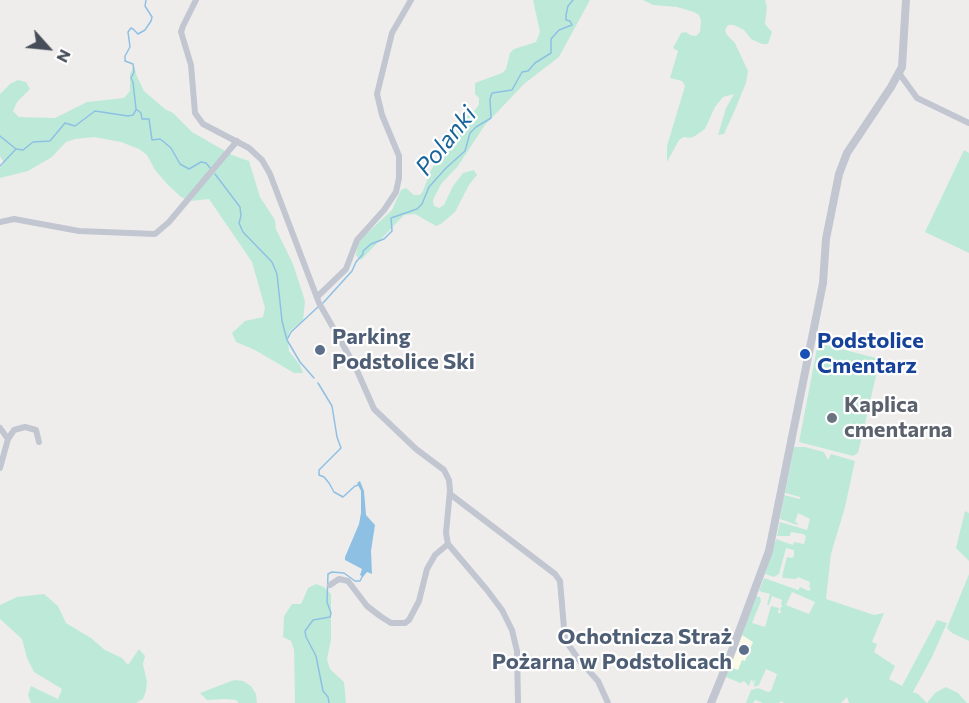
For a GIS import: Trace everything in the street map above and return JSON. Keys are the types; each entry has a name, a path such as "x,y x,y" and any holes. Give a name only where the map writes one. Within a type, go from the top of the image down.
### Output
{"street":[{"path":"196,0 181,32 191,65 195,114 202,124 249,148 266,166 317,297 333,330 355,366 374,409 416,449 444,470 449,480 450,494 446,533 448,544 488,590 512,630 518,651 518,703"},
{"path":"317,297 346,269 357,240 384,210 396,192 399,178 399,156 382,115 377,94 392,33 411,0"},
{"path":"711,703 769,550 823,283 826,239 838,174 847,153 899,73 903,59 906,0"},
{"path":"899,73 917,98 969,123"},
{"path":"0,222 14,219 79,231 155,234 180,210 237,141"},
{"path":"0,468 8,439 14,430 25,427 36,430 39,442"},
{"path":"0,428 8,439"},
{"path":"450,494 555,574 560,581 565,640 598,681 608,703"},
{"path":"330,585 339,579 348,580 367,606 380,616 391,622 405,623 419,602 427,569 435,555 448,544"}],"shaded area":[{"path":"742,634 754,641 744,665 738,670 729,667"}],"green space":[{"path":"533,0 590,0 559,57 524,84 485,125 458,166 441,184 433,200 434,206 439,208 444,205 453,186 463,173 474,170 477,175 455,212 436,226 415,214 404,215 361,260 356,256 357,245 363,237 392,210 401,190 406,188 414,195 420,195 431,170 463,119 476,109 479,98 475,94 475,83 502,73 514,49 536,42 540,32"},
{"path":"643,0 765,0 767,6 765,24 772,32 768,44 762,44 751,39 744,30 728,25 725,30 727,35 735,43 748,71 746,83 734,112 724,134 718,135 726,108 734,94 723,97 715,107 705,129 695,136 679,140 667,162 667,146 685,86 682,81 670,78 678,51 673,48 681,33 686,32 696,36 700,32 701,21 699,15 694,12 677,7 653,5"},
{"path":"134,65 144,91 173,113 192,132 232,155 249,161 260,197 275,220 276,229 293,264 305,301 303,320 289,332 288,341 289,351 303,373 294,373 255,350 236,342 232,333 245,321 263,317 265,308 252,262 209,199 190,201 181,197 155,170 147,155 139,149 121,142 94,137 75,139 66,142 52,157 28,171 0,178 0,168 4,163 0,156 0,94 10,84 18,80 26,82 30,89 17,102 13,111 19,117 55,118 87,102 124,98 130,91 130,74"},
{"path":"964,150 969,153 969,253 925,232"},
{"path":"818,343 880,359 858,453 853,456 799,442"},
{"path":"794,447 805,447 824,452 828,460 831,454 855,461 845,507 831,554 826,599 874,615 884,613 872,642 877,644 874,652 895,666 889,679 902,686 937,620 947,623 913,692 927,703 849,703 847,697 841,703 784,703 781,701 763,703 755,700 753,703 746,703 751,690 758,688 771,691 777,674 766,669 759,685 754,687 755,678 752,686 753,681 751,680 749,686 744,681 740,683 726,677 729,667 738,670 742,660 745,661 753,642 742,635 756,596 760,597 761,601 752,623 765,627 771,606 779,608 778,613 781,613 782,600 772,596 767,605 770,594 759,591 764,578 798,590 800,587 809,591 811,588 809,587 810,582 798,577 796,579 782,576 787,557 794,556 794,550 786,548 779,574 774,577 765,574 776,539 793,545 794,542 804,544 806,536 791,532 790,536 777,536 780,522 807,530 810,519 798,513 795,522 798,523 797,525 780,519 784,495 800,499 800,497 785,493","holes":["792,592 815,602 809,614 786,605"]},
{"path":"965,511 969,513 969,561 956,548"},
{"path":"969,574 969,641 947,628"},
{"path":"316,584 324,587 331,594 331,640 327,659 330,669 344,682 346,703 295,703 294,650 291,641 283,637 284,616 292,604 301,604 308,588"},
{"path":"44,594 58,606 66,623 91,638 105,650 122,658 128,665 139,649 145,656 143,664 147,682 143,699 136,703 31,703 28,695 31,686 58,699 62,689 34,672 22,639 0,619 0,605 17,597"},
{"path":"234,680 243,681 251,686 256,694 257,703 239,703 236,700 226,699 207,700 200,693"},
{"path":"946,687 958,693 967,703 927,703 935,693"}],"water":[{"path":"360,481 364,491 366,515 375,525 371,551 372,574 367,572 363,577 360,575 362,569 345,560 359,524 361,491 357,483"}],"waterway":[{"path":"146,0 145,6 152,17 151,21 145,30 138,34 131,28 128,32 130,47 125,56 125,61 133,64 134,72 131,78 136,109 141,113 142,119 149,119 152,140 160,139 171,148 180,164 189,169 201,162 206,163 211,169"},
{"name":"Polanki","path":"323,303 352,271 363,251 371,244 384,239 392,231 391,218 417,209 422,204 429,187 465,151 470,133 491,118 492,93 512,90 522,72 528,71 535,63 551,53 551,39 559,30 572,25 566,20 566,15 568,6 573,0"},
{"path":"0,136 16,149 23,150 33,142 50,141 65,123 75,126 95,111 128,116 133,115 136,110"},
{"path":"0,166 16,149"},
{"path":"215,174 240,207 239,223 243,232 272,262 277,274 282,321 287,340 300,362 314,378"},
{"name":"Polanki","path":"288,338 291,332 318,307"},
{"path":"318,383 332,406 341,448 319,470 319,475 324,477 334,492 343,497 359,485"},
{"path":"329,703 323,691 316,656 305,631 313,620 330,617 327,602 328,574 344,573 355,581 360,581 363,575"}],"place":[{"name":"Parking Podstolice Ski","path":"320,350"},
{"name":"Podstolice Cmentarz","path":"805,354"},
{"name":"Kaplica cmentarna","path":"832,418"},
{"name":"Ochotnicza Straż Pożarna w Podstolicach","path":"744,650"}]}
